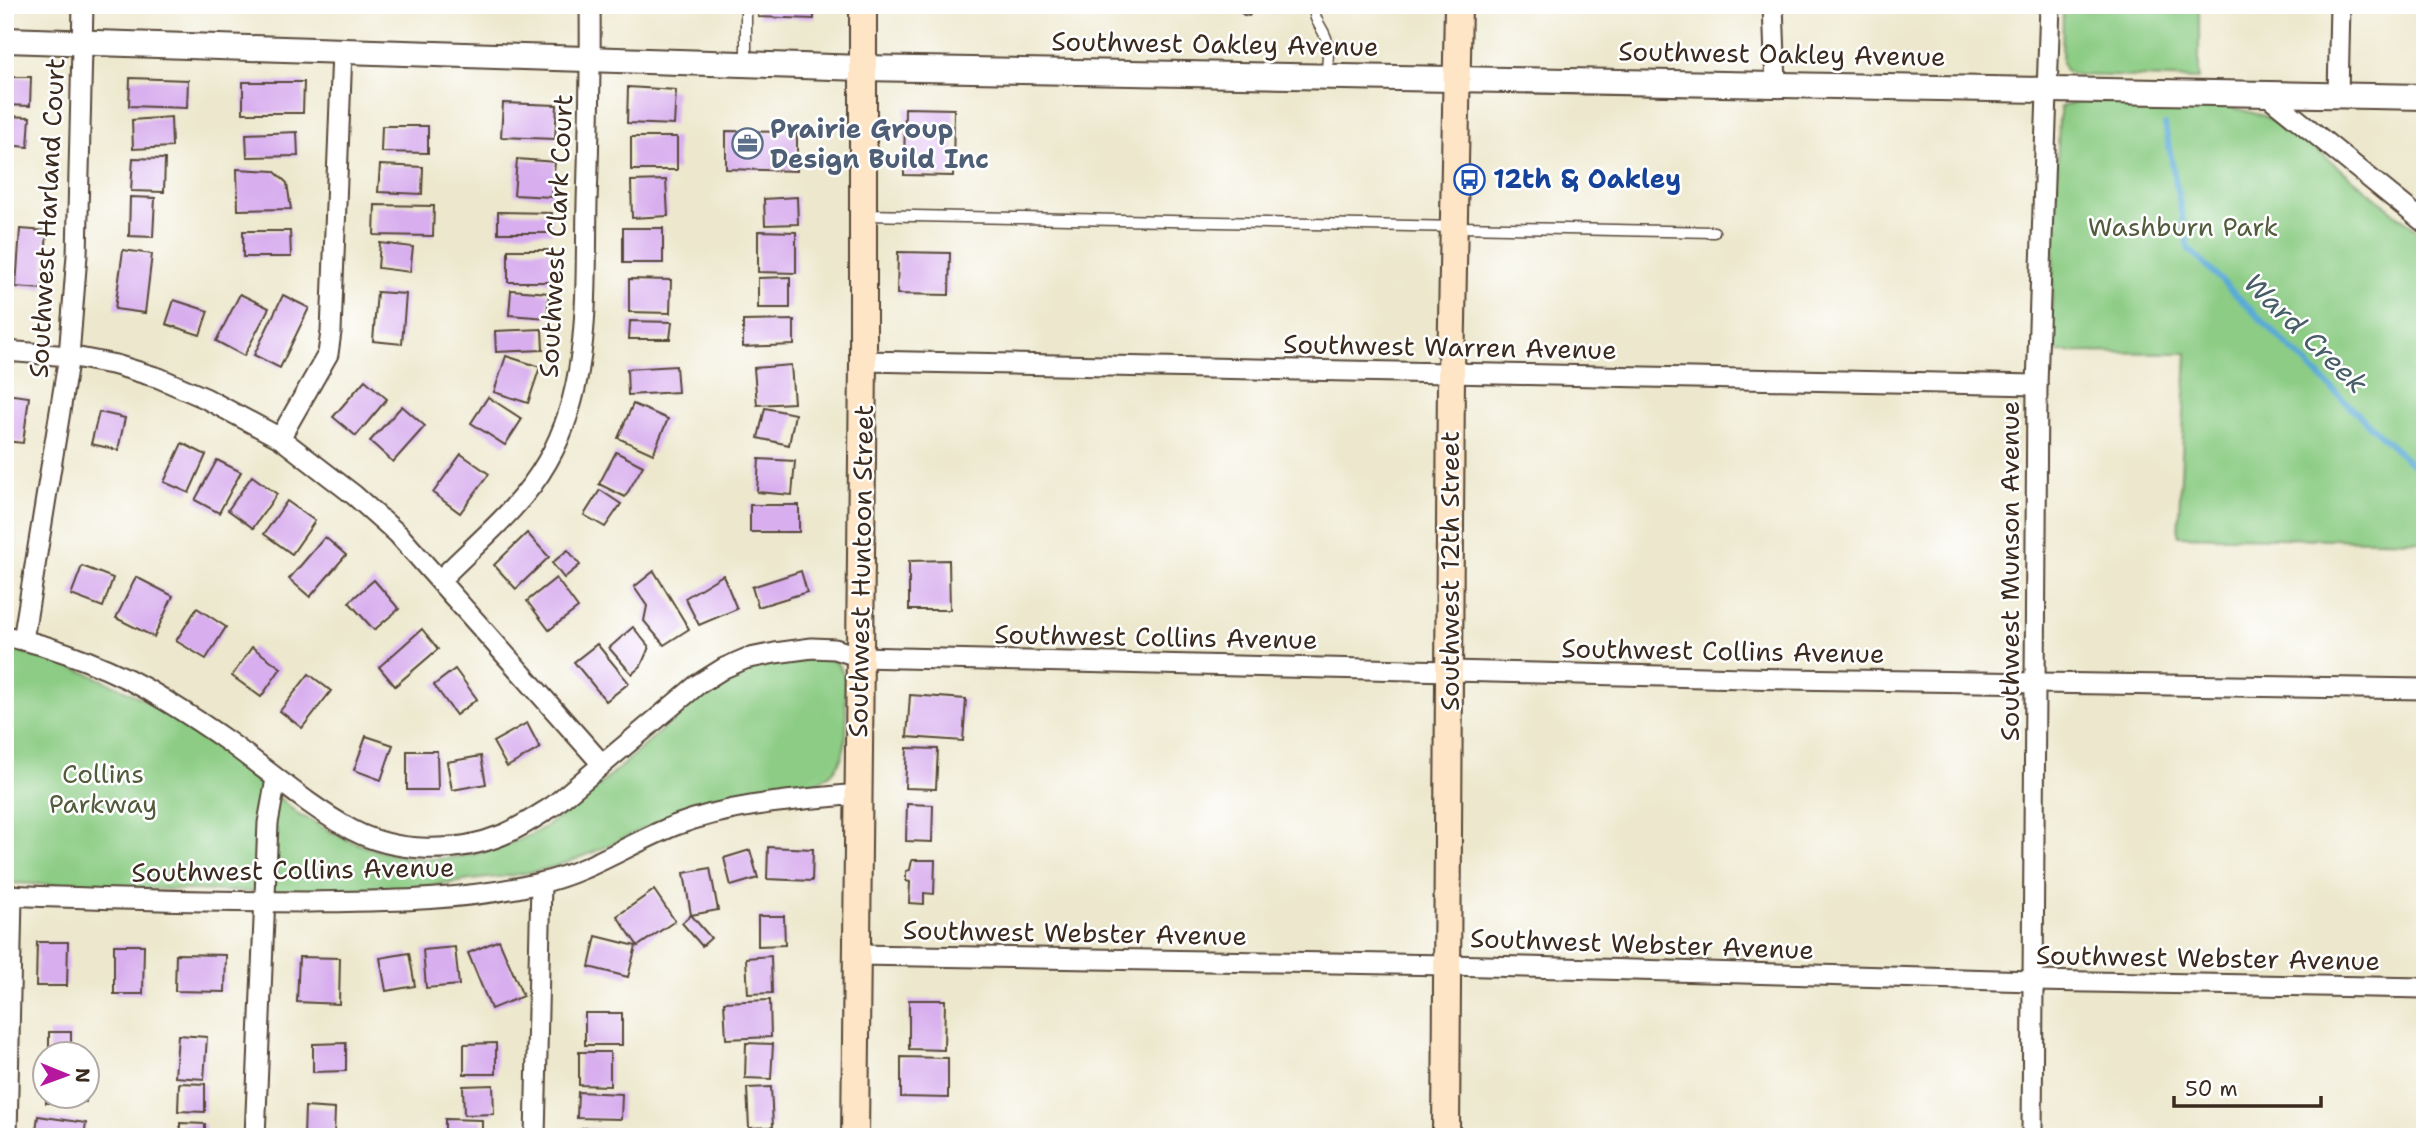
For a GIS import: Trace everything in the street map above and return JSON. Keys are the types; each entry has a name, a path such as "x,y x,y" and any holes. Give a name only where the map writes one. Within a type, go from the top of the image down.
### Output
{"main road":[{"name":"Southwest Huntoon Street","path":"855,1137 863,361 863,5"},
{"name":"Southwest 12th Street","path":"1447,1137 1451,373 1458,5"}],"street":[{"name":"Southwest Harland Court","path":"14,638 69,356 77,255 83,5"},
{"name":"Southwest Clark Court","path":"440,580 512,508 547,463 576,390 581,356 584,294 590,5"},
{"path":"1773,5 1776,84"},
{"name":"Southwest Munson Avenue","path":"2032,1137 2037,384 2050,5"},
{"path":"2338,95 2340,5"},
{"name":"Southwest Oakley Avenue","path":"5,40 863,68 2425,97"},
{"path":"280,438 328,354 342,51"},
{"path":"2266,94 2425,223"},
{"path":"5,351 69,356 116,365 159,378 240,415 280,438 354,495 398,534 602,764"},
{"name":"Southwest Warren Avenue","path":"863,361 2037,384"},
{"name":"Southwest Collins Avenue","path":"14,638 109,671 161,697 325,814 355,831 384,842 411,848 446,848 502,836 553,806 697,685 724,668 746,659 812,648 835,649 860,657 2425,689"},
{"path":"256,1137 268,823 276,779"},
{"name":"Southwest Collins Avenue","path":"8,895 264,902 383,901 453,897 541,883 578,871 675,826 741,807 781,800 859,794"},
{"path":"535,1137 541,883"},
{"path":"7,1137 8,895"},
{"name":"Southwest Webster Avenue","path":"857,955 1448,965 2034,981 2425,988"}],"lane":[{"path":"746,5 746,63"},
{"path":"1314,5 1315,21 1327,44 1326,75"},
{"path":"863,215 1714,232"}],"green space":[{"path":"2063,5 2199,5 2199,79 2078,75 2067,72 2062,63"},
{"name":"Washburn Park","path":"2077,101 2216,103 2264,116 2295,132 2425,237 2425,541 2178,536 2187,353 2050,352 2059,119 2061,107"},
{"name":"Collins Parkway","path":"5,649 61,664 117,686 196,730 300,816 364,846 410,857 468,855 492,850 536,832 584,798 713,688 730,676 749,668 820,658 836,663 845,684 846,739 835,769 808,785 754,791 708,803 577,859 501,877 412,889 344,892 5,883"}],"building":[{"path":"758,5 814,5 814,19 758,17"},
{"path":"938,5 961,5 961,8 938,8"},
{"path":"1239,5 1282,5 1282,13 1252,12 1249,16 1239,11"},
{"path":"5,77 31,77 30,106 5,105"},
{"path":"130,78 188,80 187,108 129,106"},
{"path":"243,82 304,82 303,113 243,113"},
{"path":"628,87 676,90 674,125 627,123"},
{"path":"503,103 557,105 555,139 501,137"},
{"path":"905,108 954,109 953,176 904,175"},
{"path":"5,116 30,117 28,147 5,145"},
{"path":"171,117 172,147 133,149 132,120"},
{"path":"382,126 428,126 428,153 381,152"},
{"path":"726,131 797,132 797,171 726,169"},
{"path":"297,132 298,156 247,157 246,134"},
{"path":"631,137 677,137 677,170 631,170"},
{"path":"133,158 165,159 164,192 131,191"},
{"path":"517,159 555,162 552,197 514,195"},
{"path":"380,165 423,167 422,194 378,192"},
{"path":"237,169 274,171 287,183 291,209 238,210"},
{"path":"666,180 668,216 632,218 631,181"},
{"path":"130,197 155,198 153,237 129,236"},
{"path":"797,197 798,224 765,225 764,199"},
{"path":"375,205 434,206 433,236 374,235"},
{"path":"498,212 552,213 552,233 498,233"},
{"path":"623,228 663,228 663,263 623,263"},
{"path":"20,229 47,231 43,289 16,287"},
{"path":"243,231 290,231 291,257 243,257"},
{"path":"758,231 796,232 796,273 758,272"},
{"path":"380,243 413,247 410,272 378,268"},
{"path":"123,250 152,254 145,313 115,309"},
{"path":"508,250 554,250 554,282 508,282"},
{"path":"898,252 950,253 949,295 897,294"},
{"path":"790,277 790,308 758,308 758,278"},
{"path":"629,279 671,280 670,313 629,312"},
{"path":"511,290 549,293 547,318 509,315"},
{"path":"377,292 406,294 402,344 373,341"},
{"path":"240,294 269,308 244,356 216,341"},
{"path":"283,295 309,308 280,368 254,355"},
{"path":"174,300 208,311 200,335 166,324"},
{"path":"794,320 794,345 743,347 743,321"},
{"path":"630,321 672,322 670,339 629,339"},
{"path":"542,329 543,350 496,352 495,331"},
{"path":"506,356 540,367 528,403 494,392"},
{"path":"791,365 794,403 757,405 754,368"},
{"path":"676,366 678,392 628,395 627,369"},
{"path":"365,380 387,399 356,436 333,417"},
{"path":"5,394 29,397 23,443 5,441"},
{"path":"488,397 522,419 505,445 471,423"},
{"path":"633,404 668,419 653,454 618,438"},
{"path":"402,406 425,426 393,462 370,441"},
{"path":"765,408 795,414 789,445 758,438"},
{"path":"99,412 125,418 118,450 91,444"},
{"path":"182,443 206,455 189,493 164,482"},
{"path":"616,452 643,466 625,497 599,484"},
{"path":"461,454 489,474 460,513 433,493"},
{"path":"759,459 795,461 792,495 757,492"},
{"path":"217,460 241,472 219,513 195,500"},
{"path":"252,476 277,494 253,528 228,510"},
{"path":"600,490 621,504 605,527 584,515"},
{"path":"287,501 315,521 292,554 264,534"},
{"path":"750,505 799,505 799,532 750,532"},
{"path":"527,533 549,557 516,589 494,565"},
{"path":"325,537 346,555 310,597 289,579"},
{"path":"568,550 580,565 564,578 552,563"},
{"path":"949,560 950,610 909,610 909,561"},
{"path":"82,566 113,578 103,607 71,595"},
{"path":"654,571 689,629 664,645 644,621 647,606 634,587"},
{"path":"801,571 807,592 758,607 752,587"},
{"path":"723,575 737,609 699,625 685,598"},
{"path":"136,577 173,596 154,637 116,618"},
{"path":"556,578 578,608 549,630 527,601"},
{"path":"374,580 399,609 374,630 349,602"},
{"path":"197,608 226,627 206,659 176,641"},
{"path":"633,627 649,647 641,666 632,674 609,648"},
{"path":"422,629 438,649 395,686 379,667"},
{"path":"597,644 629,683 606,701 574,662"},
{"path":"252,647 281,668 261,697 232,676"},
{"path":"455,669 477,699 456,715 434,685"},
{"path":"309,674 331,691 302,728 280,711"},
{"path":"910,695 966,699 963,741 907,737"},
{"path":"527,723 540,748 507,767 493,742"},
{"path":"366,736 393,745 381,780 354,770"},
{"path":"907,748 938,749 936,789 905,788"},
{"path":"407,751 437,751 438,790 407,790"},
{"path":"481,756 486,784 452,790 447,762"},
{"path":"907,804 933,805 932,842 906,841"},
{"path":"768,847 813,849 812,881 767,879"},
{"path":"750,850 758,878 731,886 724,858"},
{"path":"912,860 935,860 934,894 924,893 924,904 909,903 910,882 906,881 906,871 910,870"},
{"path":"710,868 718,910 691,915 684,873"},
{"path":"654,890 675,921 638,946 617,916"},
{"path":"691,915 711,938 702,946 682,923"},
{"path":"758,916 784,916 785,945 758,946"},
{"path":"596,936 636,946 628,977 589,967"},
{"path":"499,940 523,996 491,1009 468,953"},
{"path":"37,942 68,942 67,986 36,986"},
{"path":"114,945 144,945 143,994 114,994"},
{"path":"455,947 459,985 426,988 423,950"},
{"path":"409,953 415,986 386,991 380,958"},
{"path":"176,954 226,955 225,992 175,991"},
{"path":"771,956 772,993 748,994 746,958"},
{"path":"299,957 340,958 339,1004 297,1002"},
{"path":"770,1000 771,1037 726,1039 724,1002"},
{"path":"909,1000 945,1000 944,1050 909,1049"},
{"path":"585,1013 622,1013 622,1045 585,1045"},
{"path":"49,1032 71,1032 71,1040 49,1040"},
{"path":"178,1035 207,1037 204,1079 175,1077"},
{"path":"346,1043 346,1071 313,1072 313,1044"},
{"path":"496,1043 496,1074 464,1074 464,1044"},
{"path":"746,1043 773,1044 771,1079 745,1078"},
{"path":"579,1052 610,1052 610,1086 579,1085"},
{"path":"901,1057 948,1058 948,1098 901,1097"},
{"path":"179,1083 205,1084 205,1112 178,1111"},
{"path":"493,1085 494,1114 464,1115 463,1086"},
{"path":"771,1087 773,1127 749,1128 747,1088"},
{"path":"578,1092 622,1094 621,1119 577,1118"},
{"path":"305,1107 335,1109 334,1137 304,1137"},
{"path":"38,1116 86,1123 84,1137 35,1137"},
{"path":"445,1119 482,1120 482,1137 445,1137"},
{"path":"180,1123 205,1124 205,1137 180,1137"},
{"path":"582,1128 618,1130 618,1137 581,1137"},
{"path":"630,1132 656,1132 656,1137 630,1137"}],"waterway":[{"name":"Ward Creek","path":"2165,125 2188,248 2425,477"}],"place":[{"name":"Prairie Group Design Build Inc","path":"747,144"},
{"name":"12th & Oakley","path":"1470,179"}]}
